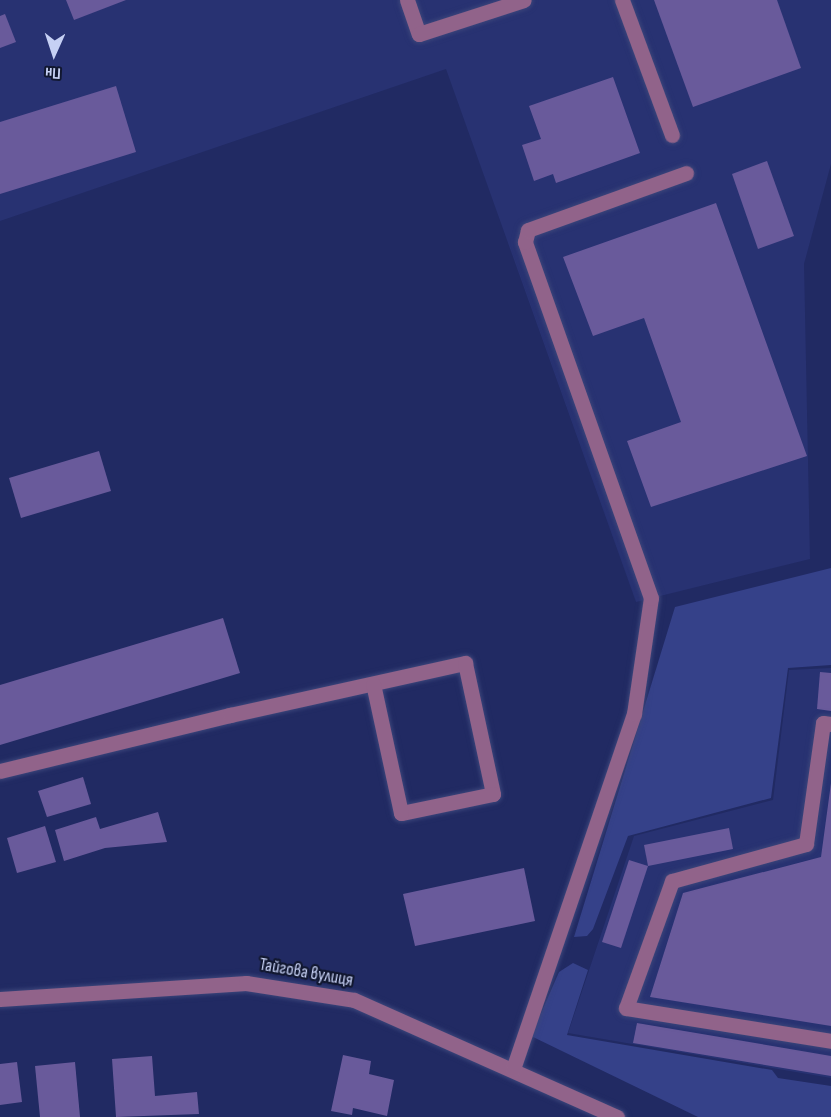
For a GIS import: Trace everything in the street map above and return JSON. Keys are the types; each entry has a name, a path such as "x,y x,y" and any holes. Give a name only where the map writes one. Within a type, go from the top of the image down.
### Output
{"street":[{"path":"407,0 419,34 524,0"},
{"path":"622,0 672,135"},
{"path":"513,1069 634,714 651,598 525,242 528,230 686,173"},
{"path":"0,771 373,684 465,663 493,794 401,813 373,684"},
{"path":"831,724 823,723 806,844 672,881 626,1008 831,1041"},
{"name":"Тайгова вулиця","path":"0,999 246,983 354,1000 617,1117"}],"shaded area":[{"path":"0,0 831,0 831,164 804,264 810,559 636,602 446,69 0,221"},
{"path":"831,568 831,665 788,668 771,798 628,836 593,929 587,936 574,937 675,607"},
{"path":"831,668 831,1078 568,1033 634,836 773,800 789,670"},
{"path":"573,963 588,970 567,1035 772,1070 778,1078 831,1086 831,1117 698,1117 531,1036 559,972"}],"building":[{"path":"66,0 126,0 74,20"},
{"path":"654,0 777,0 801,68 693,107"},
{"path":"5,14 16,42 0,48 0,16"},
{"path":"613,77 640,153 556,183 553,174 534,181 522,145 541,139 529,106"},
{"path":"116,86 136,152 0,194 0,122"},
{"path":"767,161 794,236 758,249 732,174"},
{"path":"716,203 807,456 651,507 627,441 681,422 644,318 593,336 563,257"},
{"path":"99,451 111,491 21,518 9,478"},
{"path":"223,618 240,673 0,745 0,685"},
{"path":"820,672 831,673 831,711 817,709"},
{"path":"83,777 91,804 47,817 38,791"},
{"path":"831,783 831,1026 650,997 683,893 821,857"},
{"path":"158,812 167,842 105,848 64,861 55,830 96,817 100,829"},
{"path":"45,826 56,862 17,873 7,838"},
{"path":"729,828 733,849 648,866 644,845"},
{"path":"629,860 648,866 621,948 602,942"},
{"path":"524,868 535,921 415,946 403,894"},
{"path":"637,1023 831,1056 831,1076 633,1043"},
{"path":"343,1055 371,1061 369,1074 394,1080 387,1116 353,1108 352,1115 331,1111"},
{"path":"152,1056 155,1096 197,1092 199,1114 116,1117 112,1059"},
{"path":"17,1062 22,1102 0,1105 0,1064"},
{"path":"75,1062 80,1117 40,1117 35,1066"}]}
